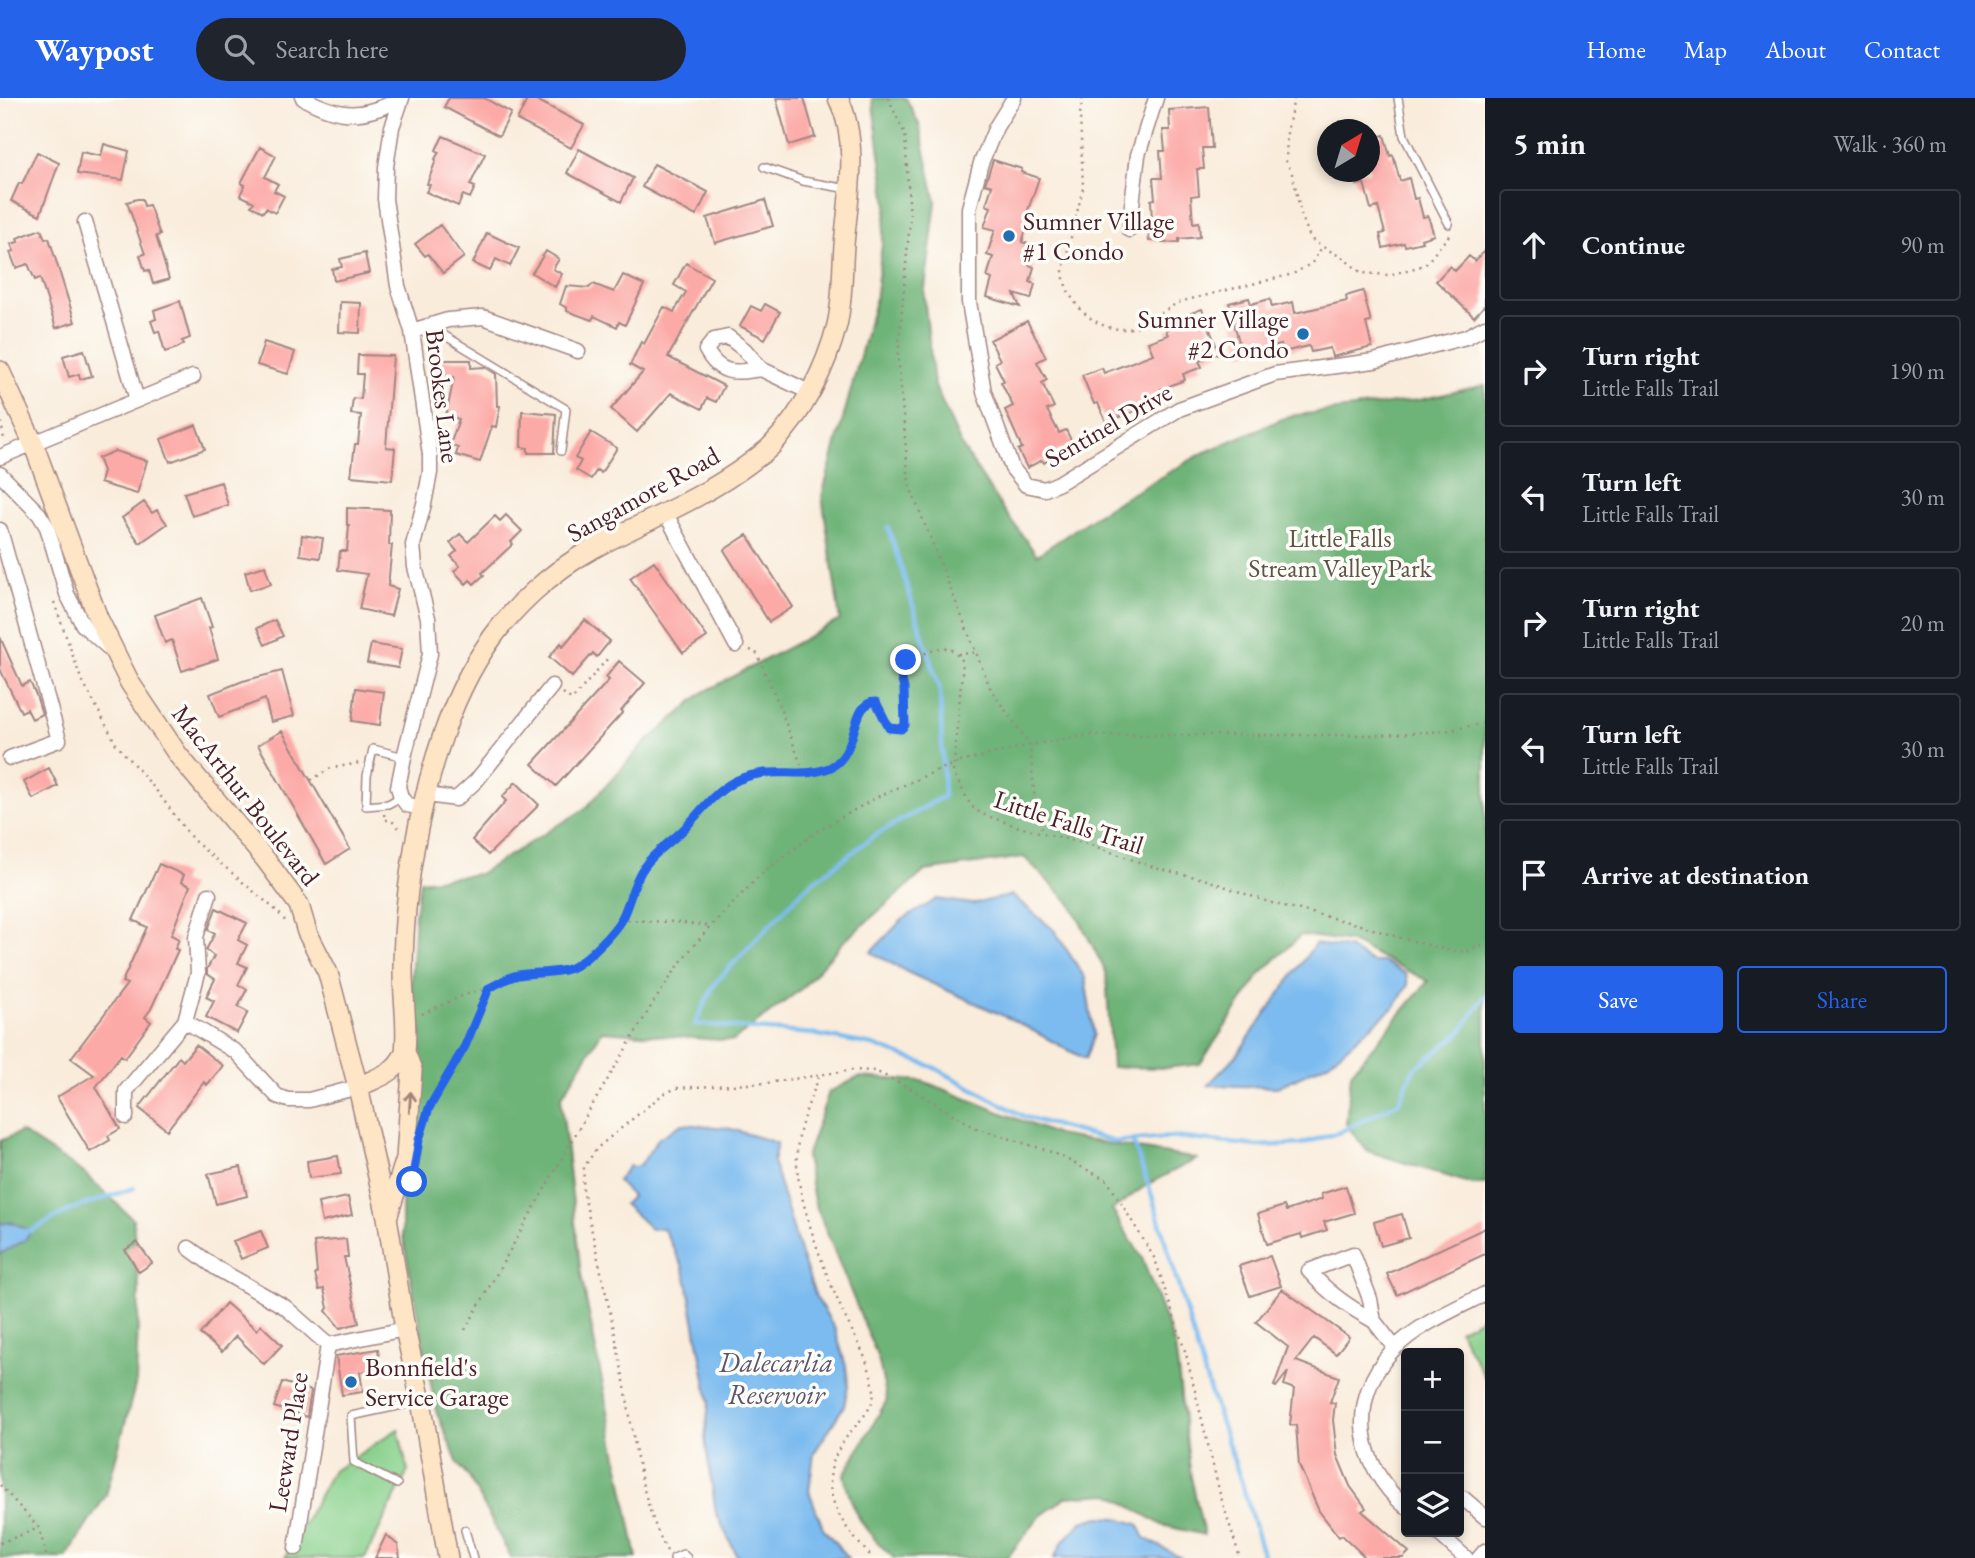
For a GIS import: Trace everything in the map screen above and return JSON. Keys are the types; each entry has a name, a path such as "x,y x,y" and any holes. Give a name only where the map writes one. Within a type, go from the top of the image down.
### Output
{"main road":[{"name":"Sangamore Road","path":"387,1217 406,1158 412,1070 405,1052 403,972 406,909 425,802 452,707 475,663 504,623 539,588 592,549 666,514 724,482 771,446 800,410 827,359 838,323 851,156 838,98"},
{"name":"MacArthur Boulevard","path":"0,371 33,443 98,618 130,683 177,755 266,860 299,905 307,932 328,973 358,1087 387,1217 448,1558"},
{"path":"358,1087 393,1070 400,1064 405,1052"}],"street":[{"path":"303,98 324,109 353,114 379,109 402,98"},
{"name":"Brookes Lane","path":"401,797 398,787 404,757 430,654 428,618 415,567 413,545 424,505 430,473 430,455 412,331 398,286 385,199 392,127 402,98"},
{"name":"Sentinel Drive","path":"1014,98 996,127 981,163 970,208 969,302 984,393 1012,468 1026,485 1045,489 1059,483 1179,409 1275,374 1374,361 1466,337 1485,327"},
{"path":"1129,230 1138,155 1156,98"},
{"path":"85,222 137,400"},
{"path":"412,331 448,320 483,317 578,351"},
{"path":"761,369 809,392"},
{"path":"0,457 193,377"},
{"path":"0,474 28,500 47,527 67,594 83,625 116,655"},
{"path":"666,514 736,645"},
{"path":"0,533 59,740 10,758"},
{"path":"401,797 407,805 456,800 476,781 552,685"},
{"path":"126,1117 126,1091 185,1021 198,973 196,937 209,895"},
{"path":"185,1021 236,1052 277,1096 288,1100 309,1100 358,1087"},
{"path":"189,1248 216,1268 285,1307 328,1345 405,1329"},
{"path":"1374,1321 1370,1299 1353,1254 1309,1271 1324,1288 1346,1305 1374,1321 1395,1348"},
{"path":"1401,1502 1382,1483 1367,1453 1363,1416 1367,1395 1382,1364 1395,1348 1450,1311 1485,1294"},
{"name":"Leeward Place","path":"296,1548 328,1345"},
{"path":"1464,1499 1485,1517"},
{"path":"1443,1537 1466,1558"},
{"path":"1479,1558 1485,1551"}],"lane":[{"path":"1398,98 1404,136 1449,224"},
{"path":"764,166 803,181 849,189"},
{"path":"429,326 566,409 561,451"},
{"path":"401,797 384,804 366,806 365,792 373,749 404,757"},
{"path":"397,1484 354,1462 351,1416 421,1401"},
{"path":"466,1530 473,1558"},
{"path":"672,1558 683,1554 687,1558"}],"path":[{"path":"888,98 905,134 909,195 910,219 898,355 909,485 991,690 1030,745 1035,804 1043,833"},
{"path":"1083,98 1080,114 1083,188 1063,270 1063,280 1074,303 1098,323 1121,329 1133,328 1171,305 1293,274 1312,263 1322,247"},
{"path":"1294,98 1287,132 1286,161 1293,176 1308,235 1322,247 1343,258 1362,273 1402,273 1425,265 1435,255 1452,232 1449,224"},
{"path":"736,645 756,652 804,773"},
{"path":"417,1016 515,975 570,969 600,945 621,920 642,868 685,828 707,802 733,782 763,771 804,773 831,766 848,752 864,704 869,702 876,702 889,728 901,729 905,725 904,689 900,672 906,660 934,650 950,648 958,654 975,653"},
{"name":"Little Falls Trail","path":"958,654 963,661 953,772 971,806 982,814 1091,845 1159,869 1204,879 1268,902 1448,950 1466,952 1485,943"},
{"path":"552,685 572,700 608,658"},
{"path":"465,1331 583,1121 653,1003 685,956 760,874 818,831 877,797 936,771 1030,745 1089,736 1379,735 1446,731 1485,723"},
{"path":"311,780 331,768 370,761"},
{"path":"384,804 385,820 391,820 402,831"},
{"path":"621,920 674,922 710,927"},
{"path":"426,1119 441,1086 465,1046 489,988"},
{"path":"672,1558 655,1528 639,1466 622,1368 583,1189 584,1167 590,1156 612,1135 663,1094 677,1088 735,1086 819,1077 852,1070 876,1070 976,1128 1052,1152 1107,1180 1155,1259 1186,1354 1220,1494 1240,1558"},
{"path":"819,1077 800,1129 796,1154 799,1185 816,1243 841,1309 866,1359 874,1387 872,1403 866,1415 837,1450 830,1466 830,1486 837,1511 854,1539 873,1558"},
{"path":"0,1485 39,1528 47,1558"},
{"path":"0,1543 39,1528"}],"green space":[{"name":"Little Falls Stream Valley Park","path":"872,98 906,98 919,124 936,202 924,296 934,384 961,445 1037,555 1107,508 1203,453 1289,416 1419,400 1485,385 1485,1184 1472,1184 1367,1151 1346,1124 1351,1073 1428,981 1351,942 1301,935 1261,973 1200,1064 1165,1068 1112,1067 1106,972 1071,904 1024,857 925,871 843,942 801,989 733,1041 602,1031 561,1098 581,1274 637,1558 511,1558 469,1477 458,1464 436,1411 402,1232 402,1198 418,1068 411,980 420,881 479,874 586,808 641,747 702,693 840,620 822,496 875,301 887,203"},
{"path":"859,1077 923,1081 1057,1135 1197,1159 1148,1184 1112,1210 1142,1258 1175,1346 1191,1477 1204,1535 1162,1525 1110,1494 1066,1497 1038,1518 1007,1558 894,1558 868,1531 851,1501 844,1475 887,1400 878,1358 814,1201 806,1157 829,1092"},
{"path":"21,1132 84,1173 133,1219 139,1289 136,1382 106,1495 66,1558 0,1558 0,1141"},
{"path":"1485,1316 1485,1378 1459,1330"},
{"path":"398,1429 408,1471 365,1558 285,1558 332,1472"}],"water":[{"path":"1012,895 1054,930 1085,978 1094,1035 1085,1059 1015,1021 909,973 871,952 902,920 937,899 973,904"},
{"path":"1315,944 1348,948 1371,962 1384,962 1406,974 1408,985 1395,1006 1328,1063 1277,1087 1208,1085 1236,1056"},
{"name":"Dalecarlia Reservoir","path":"682,1124 728,1128 777,1143 773,1162 801,1255 816,1297 835,1329 847,1370 848,1386 844,1406 814,1453 809,1491 823,1528 848,1558 738,1558 716,1513 705,1439 709,1401 687,1281 663,1228 651,1229 624,1204 632,1196 617,1181 629,1166 636,1167 642,1163 658,1139"},
{"path":"11,1222 31,1231 24,1241 0,1254 0,1224"},
{"path":"1099,1517 1117,1518 1138,1524 1145,1538 1181,1558 1054,1558 1062,1543 1082,1522"}],"building":[{"path":"449,98 484,98 511,113 499,136 444,107"},
{"path":"528,98 533,98 584,125 571,148 517,120"},
{"path":"776,98 804,98 815,137 789,145"},
{"name":"Sumner Village #1 Condo","path":"1209,107 1212,148 1202,148 1204,169 1197,169 1199,195 1191,196 1193,223 1199,222 1200,237 1179,239 1179,242 1149,241 1147,221 1152,220 1151,200 1155,199 1153,178 1162,178 1160,151 1165,151 1163,130 1170,130 1169,110"},
{"path":"1384,135 1390,156 1393,155 1400,181 1409,178 1414,199 1418,198 1423,217 1428,216 1434,235 1421,239 1422,242 1383,248 1380,234 1385,233 1378,207 1371,209 1364,183 1357,185 1356,182 1380,182 1380,136"},
{"path":"443,136 485,154 470,185 475,187 470,198 463,195 458,206 426,192 439,152 436,150"},
{"path":"104,144 129,151 123,180 77,174 81,152 101,156"},
{"path":"260,147 276,156 265,177 278,184 274,191 284,196 275,213 266,208 263,212 251,206 254,202 240,195 245,185 241,183"},
{"path":"579,149 633,178 621,202 567,173"},
{"path":"37,152 59,163 40,215 11,201"},
{"name":"Sumner Village #1 Condo","path":"993,160 1022,169 1021,172 1039,178 1026,216 1030,217 1022,242 1034,246 1029,265 1034,267 1030,282 1035,284 1031,299 1014,294 1020,307 987,297 992,279 987,277 993,257 987,255 995,230 984,227 991,207 986,205 992,186 985,184"},
{"path":"654,164 708,192 696,216 642,187"},
{"path":"142,199 144,206 149,205 160,235 156,236 169,279 153,284 149,270 145,271 140,255 145,254 127,202"},
{"path":"765,200 773,226 715,243 707,218"},
{"path":"440,225 464,257 443,273 428,254 425,256 415,244"},
{"path":"41,229 45,239 49,238 75,322 56,328 40,278 35,280 28,264 16,268 10,252 14,251 11,244 18,242 17,238"},
{"path":"487,233 519,248 510,266 496,259 490,271 473,263"},
{"path":"1485,250 1485,305 1474,317 1436,281 1450,266 1455,271 1469,256 1475,261"},
{"path":"546,251 559,259 553,269 562,274 555,287 532,273"},
{"path":"365,253 369,273 334,281 332,269 342,267 340,259"},
{"path":"686,263 712,278 668,357 724,386 716,402 707,398 702,409 671,393 637,432 611,409 643,372 630,365 641,342 644,344 664,307 674,312 686,292 674,285"},
{"path":"623,275 644,285 625,325 619,322 617,327 594,316 592,320 567,311 567,308 560,304 566,286 589,288 593,284 614,292"},
{"name":"Sumner Village #2 Condo","path":"1363,291 1371,322 1366,323 1372,347 1332,357 1330,348 1311,352 1309,346 1283,352 1281,345 1242,354 1229,303 1249,298 1251,304 1270,299 1272,307 1293,302 1295,313 1347,301 1346,296"},
{"path":"180,301 190,338 182,341 184,344 177,348 165,352 159,331 155,332 151,321 156,319 154,310"},
{"path":"340,302 361,303 360,333 339,332"},
{"path":"765,304 780,312 765,339 740,326 751,306 761,311"},
{"name":"Sumner Village #2 Condo","path":"1202,309 1219,353 1199,361 1202,367 1183,374 1185,380 1161,389 1163,395 1144,403 1146,407 1106,422 1098,403 1094,404 1082,375 1102,368 1104,373 1153,354 1148,342 1168,335 1166,330 1178,325 1177,322 1184,319 1183,316"},
{"name":"Sumner Village #1 Condo","path":"1027,321 1046,357 1037,362 1047,380 1042,383 1054,407 1047,410 1059,433 1066,430 1073,444 1054,453 1055,457 1044,463 1042,460 1027,468 1018,450 1022,448 1005,410 1013,406 1001,382 1004,381 995,363 1000,360 990,340"},
{"path":"264,342 295,352 288,374 257,365"},
{"path":"84,350 92,376 80,379 79,374 69,377 63,356"},
{"path":"358,355 393,356 386,447 395,448 392,480 351,476 361,415 351,414 353,398 361,399 363,374 357,374"},
{"path":"439,360 471,360 471,368 485,367 496,374 497,406 500,406 496,427 492,426 480,462 456,455 458,448 450,445 459,419 446,416 454,377 439,377"},
{"path":"522,411 556,414 554,453 528,453 528,448 521,447"},
{"path":"196,425 205,449 170,462 161,439"},
{"path":"591,432 617,448 601,473 597,470 591,479 576,470 581,461 575,458"},
{"path":"115,451 147,461 137,494 100,483 103,471 98,458"},
{"path":"221,482 228,505 192,516 184,493"},
{"path":"144,502 152,513 157,510 167,524 140,543 122,518"},
{"path":"347,508 390,510 389,545 392,545 388,586 398,589 391,616 359,609 367,574 338,570 340,551 347,551"},
{"path":"506,515 522,531 511,542 513,544 482,573 484,575 474,584 470,580 466,584 454,571 460,566 451,556 457,551 450,543 460,534 468,542 495,516 500,521"},
{"path":"302,535 323,538 320,558 300,555"},
{"path":"747,535 793,607 769,622 724,550"},
{"path":"654,561 707,637 683,653 630,578"},
{"path":"265,566 271,584 250,590 245,572"},
{"path":"202,598 212,627 209,628 218,659 182,671 172,640 165,643 155,615"},
{"path":"275,620 283,636 265,645 257,628"},
{"path":"585,620 610,641 597,657 593,653 572,677 549,657 561,643 563,646"},
{"path":"0,637 22,686 30,682 36,695 42,714 32,719 27,709 21,712 0,669"},
{"path":"371,644 402,649 398,668 367,663"},
{"path":"619,661 645,683 621,711 623,712 556,786 532,764 609,680 606,677"},
{"path":"282,671 294,716 271,722 265,699 219,717 210,694 243,681"},
{"path":"356,688 384,692 380,725 352,721"},
{"path":"282,731 350,849 326,864 258,745"},
{"path":"49,768 58,786 33,799 24,782"},
{"path":"516,782 539,805 488,855 472,840 506,801 502,797"},
{"path":"159,864 184,875 181,882 190,886 171,935 179,939 175,949 178,950 145,1017 151,1022 125,1058 121,1055 96,1087 120,1129 108,1136 110,1140 90,1152 57,1097 94,1075 71,1058 127,984 122,982 147,927 133,920"},
{"path":"216,908 247,923 238,940 247,945 238,963 247,967 238,985 247,989 238,1007 248,1012 237,1033 206,1017 214,1001 206,997 215,979 207,974 214,956 206,950 215,933 208,930"},
{"path":"196,1045 223,1066 207,1085 204,1082 167,1130 139,1108 179,1057 183,1061"},
{"path":"338,1156 341,1174 309,1178 307,1161"},
{"path":"241,1167 247,1196 216,1204 208,1174"},
{"path":"1346,1186 1354,1213 1324,1222 1327,1230 1302,1238 1301,1234 1267,1244 1258,1214 1284,1206 1286,1211 1322,1199 1321,1194"},
{"path":"348,1197 352,1215 322,1222 318,1203"},
{"path":"1402,1214 1409,1238 1381,1246 1374,1222"},
{"path":"1485,1228 1485,1254 1397,1295 1387,1274"},
{"path":"261,1231 268,1248 241,1259 233,1241"},
{"path":"346,1239 348,1257 344,1257 359,1323 340,1328 326,1311 328,1308 324,1289 319,1290 315,1274 314,1242"},
{"path":"137,1242 152,1263 139,1272 125,1250"},
{"path":"1270,1256 1281,1286 1250,1296 1239,1266"},
{"path":"1282,1289 1349,1337 1336,1354 1314,1338 1296,1361 1339,1377 1330,1402 1335,1403 1333,1420 1337,1455 1350,1486 1366,1508 1362,1511 1409,1552 1403,1558 1366,1558 1342,1535 1339,1537 1319,1511 1299,1465 1296,1425 1290,1425 1294,1389 1284,1385 1288,1372 1276,1387 1274,1386 1288,1347 1256,1322"},
{"path":"226,1303 257,1330 261,1325 282,1345 264,1364 236,1336 222,1352 200,1334"},
{"name":"Bonnfield's Service Garage","path":"378,1349 381,1369 360,1372 363,1392 342,1395 336,1356"},
{"path":"282,1382 311,1391 307,1417 274,1407"},
{"path":"386,1535 398,1545 400,1558 375,1558"}],"waterway":[{"path":"888,527 940,690 944,796 874,836 805,888 715,983 695,1024 813,1034 873,1045 933,1067 1025,1117 1115,1142 1174,1137 1257,1146 1301,1144 1340,1132 1399,1102 1413,1070 1460,1033 1485,996"},
{"path":"1133,1141 1264,1558"},
{"path":"25,1231 31,1231 72,1209 134,1188"}],"place":[{"name":"Sumner Village #1 Condo","path":"1009,236"},
{"name":"Sumner Village #2 Condo","path":"1303,334"},
{"name":"Bonnfield's Service Garage","path":"351,1382"}],"route":[{"path":"412,1182 419,1140 429,1108 465,1046 489,988 515,975 570,969 600,945 621,920 642,868 685,828 707,802 733,782 763,771 804,773 831,766 848,752 864,704 869,702 876,702 889,728 901,729 906,720 900,672 906,660"}]}
